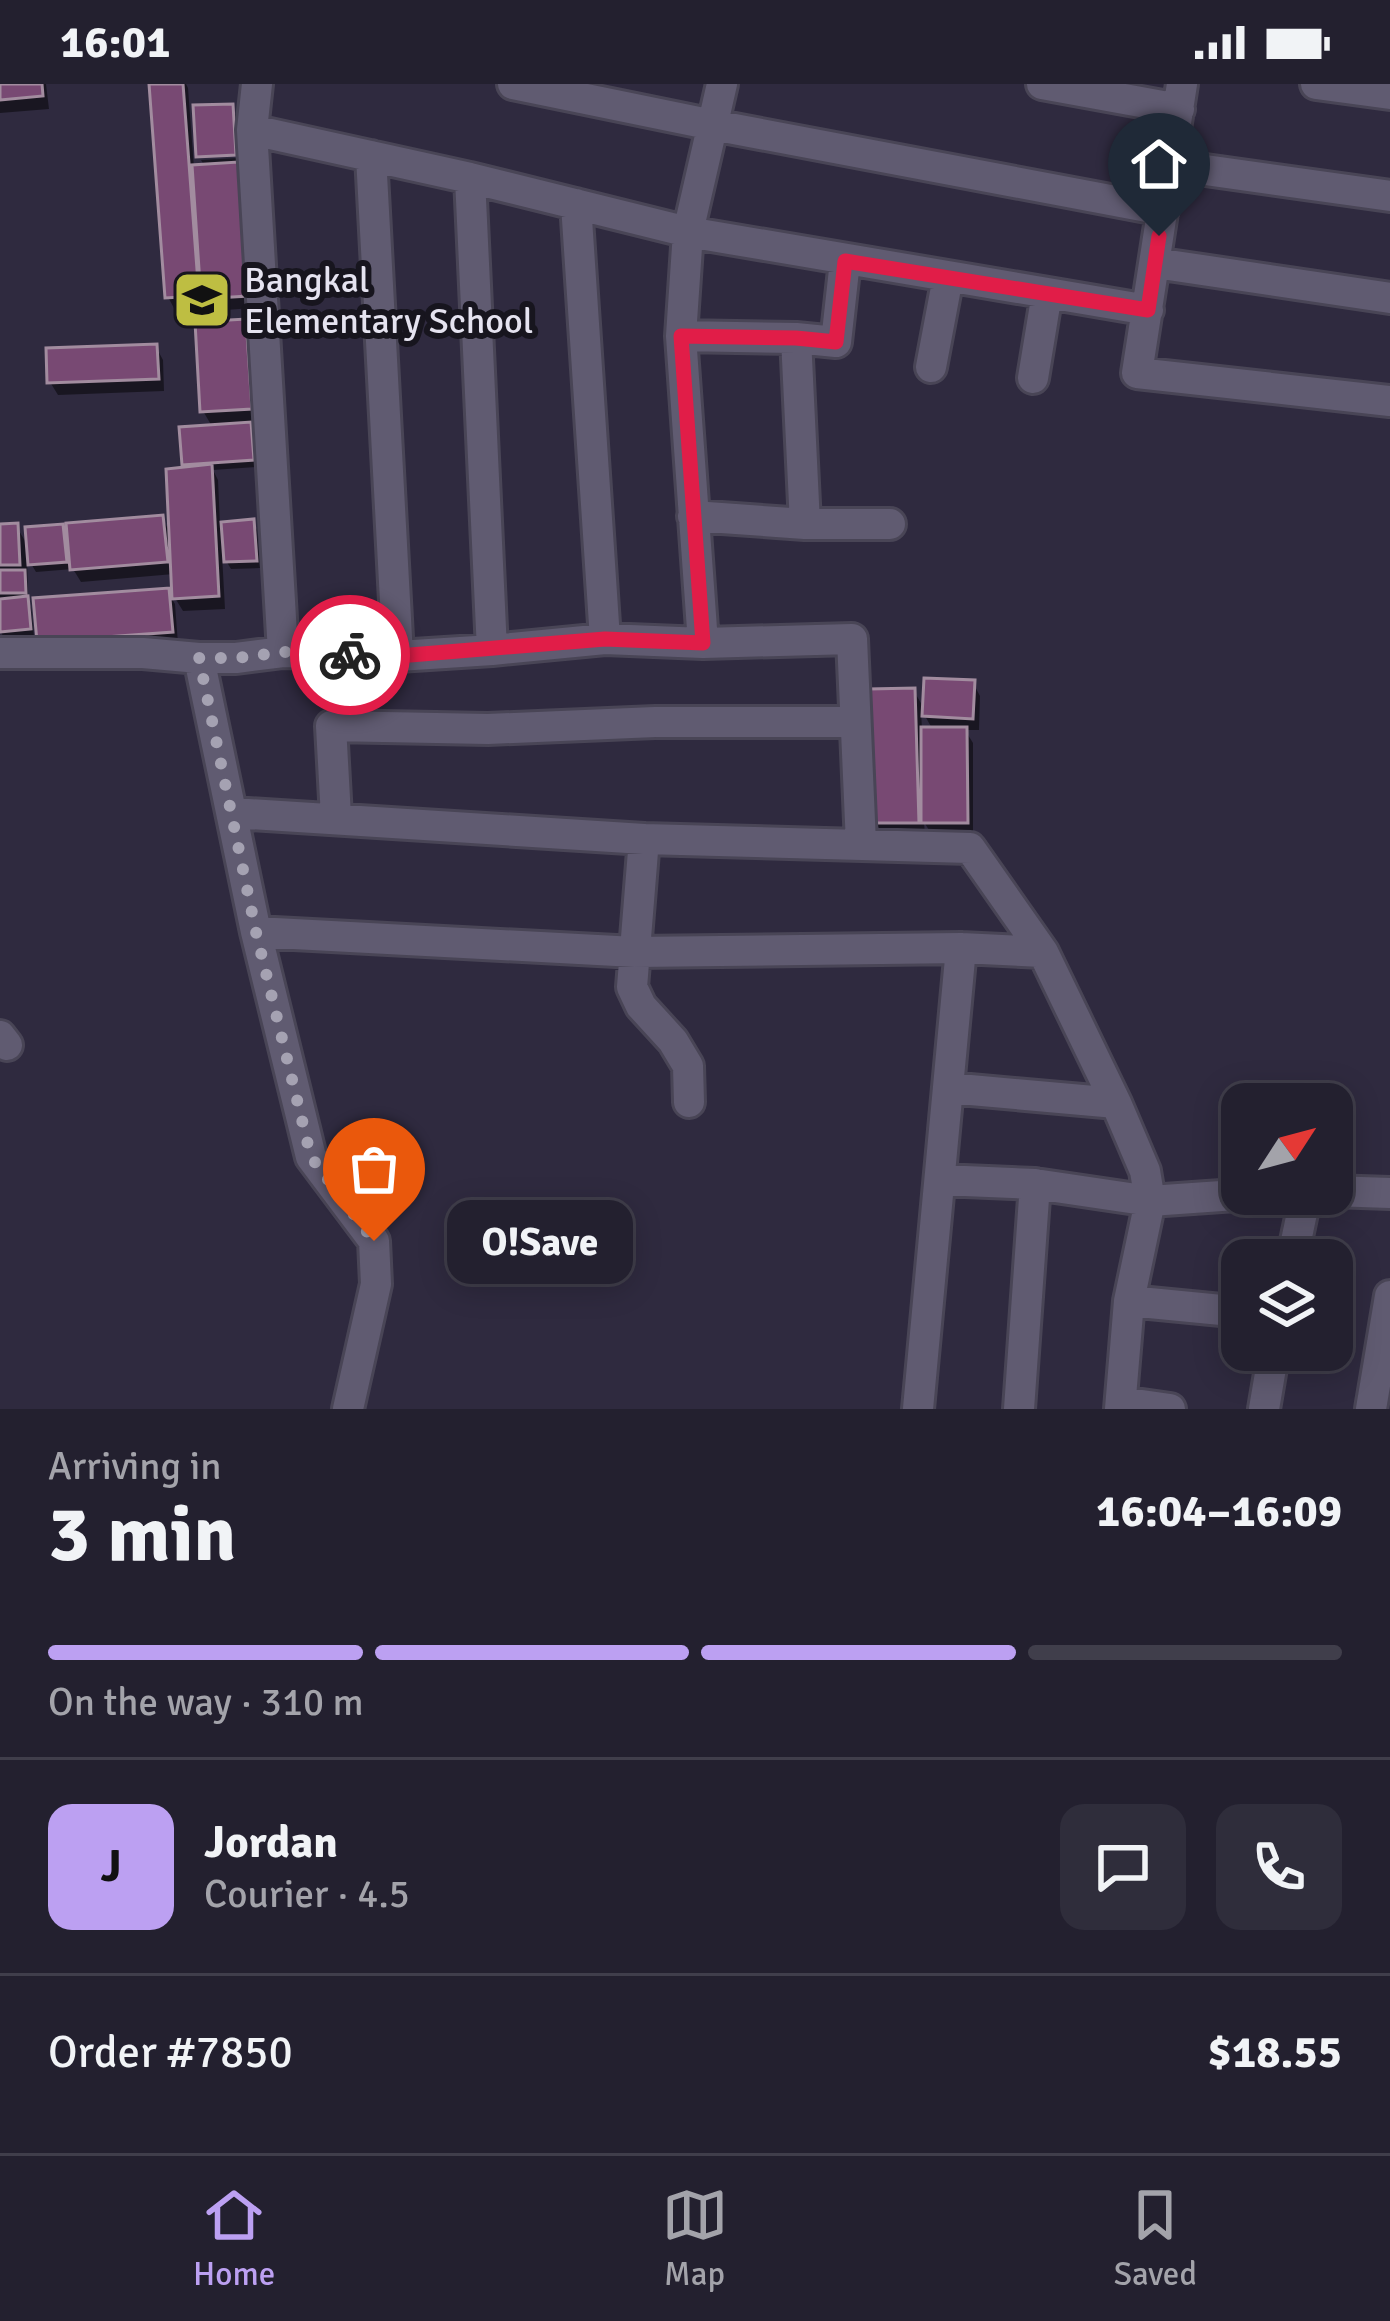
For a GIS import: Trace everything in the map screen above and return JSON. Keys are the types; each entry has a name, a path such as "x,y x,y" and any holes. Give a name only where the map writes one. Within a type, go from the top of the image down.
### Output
{"street":[{"path":"257,84 252,130 283,652"},
{"path":"513,84 1163,210"},
{"path":"703,643 681,336 688,232 722,84"},
{"path":"1042,84 1180,97 1137,373 1390,400"},
{"path":"1316,84 1390,94"},
{"path":"252,130 688,232 1148,310"},
{"path":"371,156 398,656"},
{"path":"1170,165 1390,196"},
{"path":"470,178 492,650"},
{"path":"576,204 605,639"},
{"path":"681,336 836,342 845,261"},
{"path":"1155,263 1390,298"},
{"path":"931,367 947,277"},
{"path":"1033,378 1047,293"},
{"path":"796,338 805,524"},
{"path":"693,516 890,524"},
{"path":"0,653 398,656 605,639 703,643 852,639 861,844"},
{"path":"199,658 256,932 311,1157 374,1241 376,1284 348,1409"},
{"path":"336,818 331,726 488,729 655,722 854,722"},
{"path":"233,813 644,839 970,848 1043,952 1145,1171 1150,1201 1129,1301 1121,1406 1170,1409"},
{"path":"644,839 632,987 641,1006 673,1041 688,1066 689,1102"},
{"path":"256,932 634,952 961,948 1043,952"},
{"path":"918,1409 961,948"},
{"path":"948,1088 1117,1103"},
{"path":"941,1180 1035,1184 1150,1201 1221,1196"},
{"path":"1019,1409 1035,1184"},
{"path":"1353,1192 1390,1193"},
{"path":"1371,1409 1390,1296"},
{"path":"1129,1301 1221,1310"},
{"path":"1264,1409 1270,1371"}],"building":[{"path":"0,84 42,84 43,96 0,100"},
{"path":"149,84 183,84 199,296 165,298"},
{"path":"233,104 236,155 196,157 193,105"},
{"path":"238,162 248,296 201,299 192,165"},
{"path":"246,319 252,409 200,412 195,322"},
{"path":"157,344 159,379 47,383 46,348"},
{"path":"251,422 254,460 182,465 179,427"},
{"path":"212,464 219,596 172,599 166,469"},
{"path":"163,515 168,562 70,570 66,523"},
{"path":"254,519 257,561 224,562 221,522"},
{"path":"18,523 20,565 0,565 0,524"},
{"path":"63,524 67,562 28,565 25,527"},
{"path":"0,570 25,570 26,593 0,593"},
{"path":"169,588 173,632 37,642 33,598"},
{"path":"28,596 31,629 0,632 0,599"},
{"path":"924,678 975,680 973,719 922,716"},
{"path":"915,688 919,823 873,823 869,689"},
{"path":"921,727 967,727 968,823 921,823"}],"way so far":[{"path":"350,655 283,652 199,658 256,932 311,1157 374,1241"}],"place":[{"name":"Bangkal Elementary School","path":"202,300"},
{"name":"O!Save","path":"374,1241"}],"route":[{"path":"350,655 398,656 605,639 703,643 681,336 836,342 845,261 1148,310 1159,236"}]}
